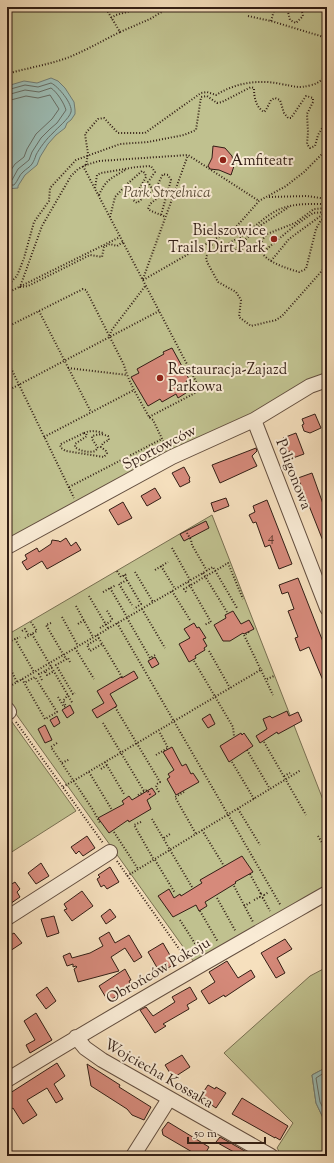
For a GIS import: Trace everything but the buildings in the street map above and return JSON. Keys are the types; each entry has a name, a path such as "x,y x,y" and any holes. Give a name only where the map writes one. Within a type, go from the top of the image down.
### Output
{"street":[{"name":"Sportowców","path":"7,547 172,456 254,420 310,386 327,380"},
{"name":"Poligonowa","path":"254,420 327,608"},
{"path":"7,918 110,852"},
{"name":"Obrońców Pokoju","path":"7,1080 76,1037 158,989 327,893"},
{"name":"Wojciecha Kossaka","path":"76,1037 89,1052 271,1156"},
{"path":"133,1156 169,1099"}],"path":[{"path":"105,7 120,32"},
{"path":"111,18 116,15 145,7"},
{"path":"7,74 66,58 150,19 170,7"},
{"path":"271,21 276,7"},
{"path":"288,7 290,20 296,23 303,16 301,7"},
{"path":"248,16 271,21 327,38"},
{"path":"7,286 17,276 24,258 34,222 49,201 50,188 76,160 88,154 120,144 148,142 184,135 196,130 201,97 216,95 225,90 253,82 281,84 297,88 305,87 312,85 327,76"},
{"path":"206,96 217,103 222,102 250,87 254,88 254,96 259,109 264,112 271,100 275,98 280,100 284,113 288,118 290,118 306,96 313,98 313,102 307,114 307,144 310,148 315,146 318,135 327,120"},
{"path":"200,389 95,188 85,165 88,154 85,134 98,119 104,118 118,133 145,133 201,93 207,92 216,95"},
{"path":"143,280 236,227 259,200 286,186 304,172 327,149"},
{"path":"20,287 42,226 71,176 85,165 100,161 188,155 259,200"},
{"path":"143,280 188,155"},
{"path":"95,188 97,175 101,173 151,166 155,172 148,182 151,187 158,185 163,174 168,175 171,180 161,215"},
{"path":"99,195 107,181 128,169"},
{"path":"110,217 115,197 142,171 146,173 146,177 133,200 137,203 156,188 161,190 160,196 150,204 148,209 150,212 166,216"},
{"path":"266,197 308,196 327,199"},
{"path":"327,204 292,205 280,209 257,224 241,237 229,243 225,249 228,252 254,245 262,240 267,234 295,223 314,209 327,208"},
{"path":"234,251 258,227 292,205"},
{"path":"262,253 293,227 313,213 326,212"},
{"path":"272,261 290,239 326,212"},
{"path":"262,240 262,253 272,261 299,272 306,269 316,229 322,220 327,218"},
{"path":"7,293 120,237"},
{"path":"215,239 206,257 206,262 218,282 236,292 240,300 239,316 251,326 276,320 282,316 327,265"},
{"path":"20,287 28,286 90,254 102,257 104,247 110,244 117,246 123,242"},
{"path":"110,338 111,331 146,285"},
{"path":"7,327 83,289 86,290 124,365 134,390 149,417 153,420 172,456"},
{"path":"39,311 91,412"},
{"path":"7,391 159,311"},
{"path":"7,360 79,508"},
{"path":"68,368 127,375"},
{"path":"44,437 134,390"},
{"path":"149,417 197,392"},
{"path":"88,431 98,432 109,438 101,447 107,453 104,457 66,451 61,448 61,444 84,433 88,431"},
{"path":"84,433 86,433 87,436 75,444 75,447 77,449 89,452 95,451 98,448 92,439 92,436 98,434 106,435"},
{"path":"69,487 163,439"},
{"path":"187,533 207,571"},
{"path":"172,548 190,585 211,622 204,625"},
{"path":"155,570 168,562"},
{"path":"186,592 184,589 228,563 243,600"},
{"path":"161,566 190,620"},
{"path":"7,688 213,567 237,608"},
{"path":"117,572 120,577 127,574"},
{"path":"135,572 153,602"},
{"path":"203,573 226,612"},
{"path":"124,575 165,648"},
{"path":"127,580 119,584 132,605"},
{"path":"103,592 116,585"},
{"path":"110,588 150,658 155,655"},
{"path":"89,596 108,629"},
{"path":"134,609 141,604"},
{"path":"76,606 93,637"},
{"path":"100,628 112,619 106,609"},
{"path":"62,617 78,646"},
{"path":"78,624 84,620"},
{"path":"25,638 37,631 31,622"},
{"path":"51,623 46,625 66,659 68,658 70,662"},
{"path":"117,623 282,909"},
{"path":"22,631 24,629 29,636"},
{"path":"249,632 244,635 262,669 273,695"},
{"path":"32,634 73,704"},
{"path":"97,635 122,677"},
{"path":"7,640 8,642 20,637"},
{"path":"99,638 87,645 90,651 102,644"},
{"path":"16,639 34,672"},
{"path":"75,648 94,679"},
{"path":"209,651 230,688"},
{"path":"66,659 56,665 73,694 75,693"},
{"path":"194,661 233,727 234,736"},
{"path":"7,662 17,682"},
{"path":"42,680 39,674 52,668"},
{"path":"63,787 262,669"},
{"path":"45,671 47,675 54,671"},
{"path":"266,679 274,676"},
{"path":"22,679 24,683 45,719 57,712 35,677 24,683"},
{"path":"58,697 64,707 66,706 63,701 68,695"},
{"path":"115,708 160,782 156,786 159,792"},
{"path":"8,710 193,970"},
{"path":"103,723 144,792"},
{"path":"156,755 168,748 158,730"},
{"path":"264,742 306,815"},
{"path":"57,743 51,747 100,823"},
{"path":"247,750 270,789"},
{"path":"62,763 70,759"},
{"path":"105,762 124,794"},
{"path":"232,762 254,799"},
{"path":"101,769 107,766"},
{"path":"127,876 301,770"},
{"path":"89,772 112,810"},
{"path":"284,776 290,773"},
{"path":"138,795 147,790 151,796"},
{"path":"184,792 175,797 196,834"},
{"path":"238,808 260,845"},
{"path":"152,819 192,887"},
{"path":"141,822 134,826 175,893"},
{"path":"202,830 224,866"},
{"path":"114,832 138,869"},
{"path":"164,838 170,834"},
{"path":"318,836 327,851"},
{"path":"250,874 261,894 264,895"},
{"path":"234,886 255,925"},
{"path":"263,898 264,895 269,892"},
{"path":"244,906 260,897 263,898 272,915"},
{"path":"217,898 238,935"},
{"path":"200,911 220,945"},
{"path":"180,920 202,956"}],"green space":[{"name":"Park Strzelnica","path":"10,7 327,7 327,374 7,542 7,10"},
{"path":"212,515 327,810 327,885 194,962 16,714 7,685 7,635"},
{"path":"7,715 76,811 7,855"},
{"path":"327,967 327,1067 312,1075 316,1103 324,1120 326,1156 282,1156 277,1148 293,1123 224,1053 310,976"}],"water":[{"path":"51,78 58,81 65,88 74,102 75,114 67,123 65,128 48,144 37,165 25,175 18,188 7,189 7,86 24,81 37,83"},
{"path":"327,1067 326,1156 324,1120 316,1103 312,1075"}],"place":[{"name":"Amfiteatr","path":"223,160"},
{"name":"Bielszowice Trails Dirt Park","path":"274,239"},
{"name":"Restauracja-Zajazd Parkowa","path":"160,378"}]}
